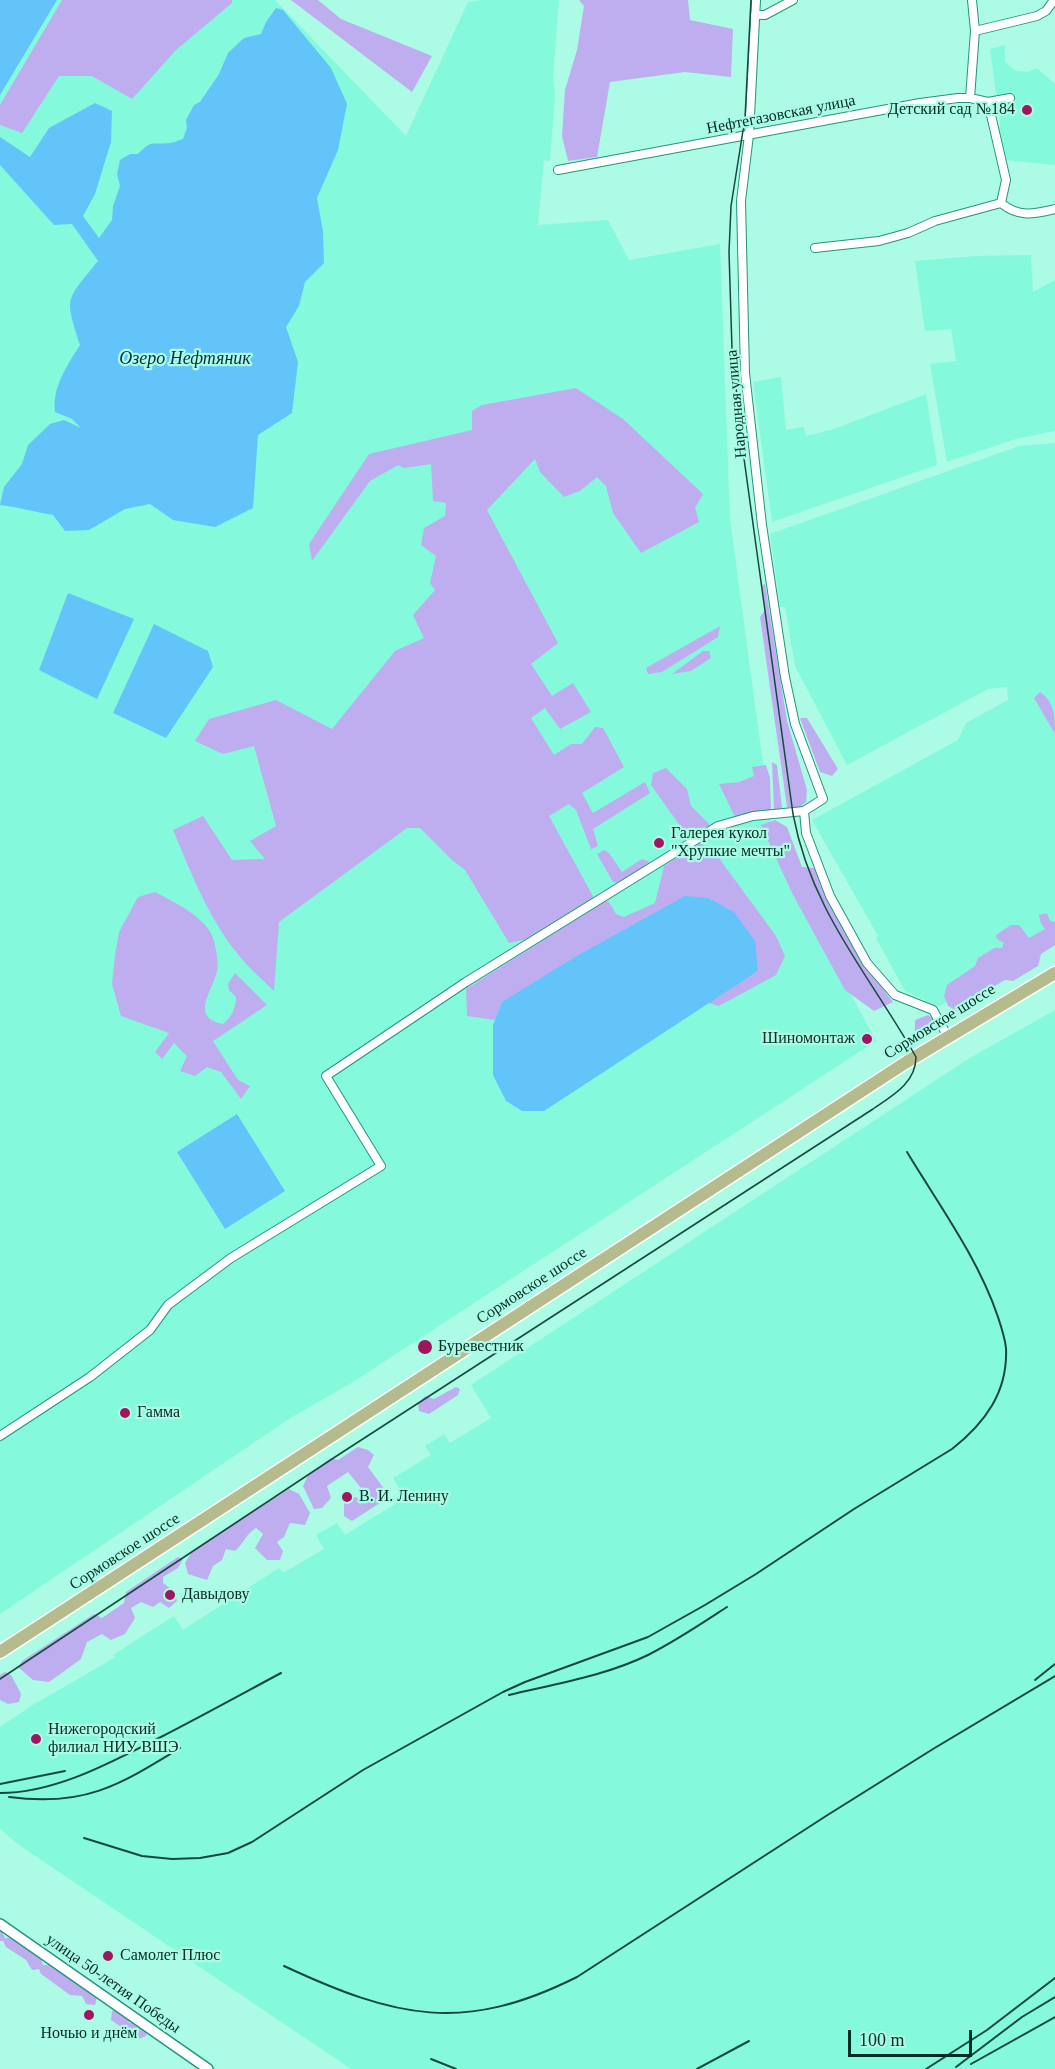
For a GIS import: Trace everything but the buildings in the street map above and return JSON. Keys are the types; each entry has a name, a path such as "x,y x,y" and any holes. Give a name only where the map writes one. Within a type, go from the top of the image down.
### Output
{"main road":[{"name":"Сормовское шоссе","path":"0,1652 948,1037 1055,973"}],"street":[{"name":"Народная улица","path":"756,0 749,135 741,201 745,373 762,525 785,677 795,724 823,799 804,810"},
{"path":"755,15 765,15 794,0"},
{"path":"970,98 975,31 972,0"},
{"path":"975,31 1038,16 1046,11 1054,1"},
{"name":"Нефтегазовская улица","path":"558,170 920,103 970,98 988,102 1010,98"},
{"path":"988,102 1006,180 1001,203"},
{"path":"1001,203 1021,214 1055,209"},
{"path":"815,248 879,241 908,233 935,221 1001,203"},
{"path":"0,1436 90,1377 150,1330 168,1305 231,1258 381,1166 326,1076 466,982 718,826 753,816 804,810 806,833 830,896 867,963 896,995 933,1010 948,1037"},
{"name":"улица 50-летия Победы","path":"0,1924 208,2069"}],"shaded area":[{"path":"0,0 275,0 406,136 468,2 559,0 550,161 544,160 538,225 608,220 629,260 720,244 730,519 775,853 876,1041 353,1382 292,1417 0,1614"},
{"path":"62,0 232,0 232,3 176,50 132,99 92,76 59,76 22,133 0,125 0,105"},
{"path":"291,0 318,0 341,19 432,56 412,92"},
{"path":"579,0 688,0 690,20 733,29 731,77 685,72 610,82 597,157 568,161 562,136 565,90 577,50 584,6"},
{"name":"Детский сад №184","path":"1005,45 1005,62 1016,71 1028,72 1037,68 1055,84 1055,165 1004,160 999,138 1000,121 990,49"},
{"path":"1031,255 1033,292 1055,280 1055,431 1016,439 947,462 930,364 956,361 951,329 925,331 915,261 976,256"},
{"path":"781,377 786,430 804,427 806,436 834,429 926,394 937,465 772,522 753,382"},
{"path":"576,388 623,419 703,494 695,508 699,522 641,553 613,513 606,486 597,477 580,491 564,497 540,472 535,459 487,510 558,643 531,664 552,696 573,683 591,712 560,729 545,708 531,718 554,755 571,744 582,744 595,727 603,728 624,767 582,793 593,813 645,782 650,793 593,829 598,846 591,849 576,810 569,804 549,816 594,898 528,939 509,943 465,870 420,828 407,828 279,922 274,991 241,958 210,913 173,830 203,816 232,860 265,859 250,841 276,826 254,746 223,754 195,741 209,719 276,700 332,729 395,651 424,638 413,615 435,590 430,583 436,556 421,545 424,528 445,516 446,503 433,501 431,464 404,468 398,465 370,481 312,561 309,544 369,454 472,430 472,411 482,405"},
{"path":"1055,443 1055,939 938,1007 905,991 876,938 878,936 812,820 958,740 966,723 1008,700 1007,687 988,689 847,765 795,666 785,607 780,607 770,534 1019,446"},
{"path":"765,584 787,721 807,790 806,802 800,807 787,807 760,617 765,610 762,585"},
{"path":"720,626 718,637 662,672 648,674 646,668"},
{"path":"703,651 709,651 711,658 691,671 672,674"},
{"path":"1040,692 1051,705 1055,734 1034,698"},
{"path":"800,718 807,718 838,769 832,776 820,772"},
{"path":"772,762 777,765 782,808 774,810"},
{"path":"766,765 770,778 771,812 735,817 719,784 739,782 754,776 752,767"},
{"path":"666,768 687,789 691,806 710,825 695,836 683,830 651,785 653,773"},
{"path":"775,820 787,827 802,867 814,868 860,954 893,1002 874,1011 845,990 792,893 761,825"},
{"path":"700,843 713,850 776,936 785,956 776,975 719,1006 708,1003 758,971 502,1002 495,1020 467,1016 466,989 605,901 609,902 616,914 624,917 655,903 664,866"},
{"path":"604,850 609,853 622,872 642,859 650,862 620,883 613,882 597,854"},
{"path":"155,892 191,913 204,924 213,938 217,971 206,1002 207,1016 223,1024 231,1016 236,997 229,990 228,984 235,973 267,1005 213,1041 238,1080 250,1086 241,1099 221,1072 207,1067 195,1076 180,1071 187,1056 174,1043 162,1059 155,1052 169,1033 121,1016 112,984 119,932 138,897"},
{"path":"1047,913 1050,921 1055,922 1055,945 1041,954 1038,966 1013,981 1005,980 993,987 992,996 983,1002 972,1003 969,1009 962,1014 948,1006 944,996 947,985 975,966 978,958 994,948 1002,948 1004,943 997,939 996,935 1011,925 1019,925 1029,938 1045,929 1039,915"},
{"path":"1055,1010 1055,2069 351,2069 19,1845 0,1829 0,1727 31,1706 109,1661 115,1657 113,1655 174,1616 183,1630 279,1568 283,1573 324,1549 316,1535 337,1523 345,1535 405,1498 393,1478 431,1455 425,1446 444,1434 450,1443 491,1418 471,1385 970,1058"},
{"path":"928,1015 935,1020 932,1031 921,1037 915,1033 915,1020"},
{"path":"456,1387 460,1389 458,1395 429,1414 419,1411 418,1404 425,1396 434,1399"},
{"path":"358,1447 374,1455 368,1467 385,1490 383,1501 352,1521 344,1516 344,1503 353,1497 359,1498 365,1493 348,1472 327,1486 331,1498 322,1508 314,1509 303,1486 308,1475 331,1458 338,1460"},
{"path":"289,1489 299,1494 310,1513 305,1525 290,1523 284,1537 277,1542 283,1551 280,1560 267,1560 255,1548 263,1534 256,1528 235,1551 226,1549 222,1560 213,1566 207,1580 188,1574 185,1563 193,1550"},
{"path":"178,1557 183,1559 178,1568 163,1577 163,1583 175,1592 177,1601 169,1608 160,1602 153,1607 141,1602 131,1608 135,1618 125,1634 111,1640 102,1634 87,1642 81,1659 49,1682 33,1680 18,1667 22,1661 94,1614 102,1618 124,1603 126,1592"},
{"path":"5,1672 11,1675 21,1694 19,1702 8,1704 0,1700 0,1675"},
{"path":"0,1928 5,1938 11,1938 40,1956 43,1965 52,1965 97,1996 95,2005 86,2004 82,1996 70,1995 41,1974 39,1969 32,1970 26,1960 0,1941"},
{"path":"120,2010 130,2017 129,2023 137,2022 147,2029 146,2036 139,2039 128,2031 127,2026 121,2027 111,2020 112,2011"}],"water":[{"path":"0,0 57,0 0,95"},
{"name":"Озеро Нефтяник","path":"276,8 283,10 331,68 347,104 338,150 317,198 323,232 324,263 305,282 299,306 286,327 298,362 292,413 258,435 253,508 215,527 173,520 150,504 125,509 89,530 65,531 53,515 0,505 4,487 22,464 28,445 50,424 64,420 81,428 72,419 55,412 55,403 61,377 80,345 70,307 71,299 79,284 98,261 72,224 54,225 0,165 0,137 30,157 49,128 95,103 112,111 111,142 95,194 83,216 99,238 112,220 113,206 120,186 117,174 120,160 130,154 138,154 149,144 171,143 183,139 187,128 186,120 194,105 200,102 219,74 228,53 244,38 261,34"},
{"path":"68,593 134,619 97,699 39,670"},
{"path":"154,624 208,651 213,667 166,738 113,713"},
{"path":"685,896 708,898 734,912 755,941 758,971 544,1111 522,1111 506,1101 493,1075 493,1025 502,1002 575,957"},
{"path":"237,1114 285,1191 225,1229 177,1152"}],"tram line":[{"path":"0,1679 335,1457 873,1109 902,1088 912,1074 916,1057 827,912 813,881 793,814 742,444 732,349 729,252 731,206 745,118 751,0"}],"railway":[{"path":"84,1838 142,1856 172,1859 200,1858 228,1853 252,1842 363,1770 503,1692 648,1637 705,1605 952,1449 964,1439 992,1405 1003,1379 1006,1364 1003,1332 990,1295 969,1253 907,1152"},
{"path":"509,1695 615,1669 668,1644 727,1607"},
{"path":"1035,1680 1055,1664"},
{"path":"0,1793 42,1788 122,1757 281,1673"},
{"path":"284,1966 361,1998 396,2007 430,2012 464,2012 499,2007 536,1995 577,1977 826,1816 1055,1676"},
{"path":"9,1797 59,1799 80,1796 118,1783 180,1748"},
{"path":"0,1784 65,1771"},
{"path":"926,2069 987,2030 1055,1978"},
{"path":"956,2067 1022,2017 1055,1997"},
{"path":"971,2064 1055,2017"},
{"path":"697,2069 749,2041"},
{"path":"431,2059 456,2069"}],"place":[{"name":"Детский сад №184","path":"1027,110"},
{"name":"Галерея кукол \"Хрупкие мечты\"","path":"659,843"},
{"name":"Шиномонтаж","path":"867,1039"},
{"name":"Буревестник","path":"425,1347"},
{"name":"Гамма","path":"125,1413"},
{"name":"В. И. Ленину","path":"347,1497"},
{"name":"Давыдову","path":"170,1595"},
{"name":"Нижегородский филиал НИУ ВШЭ","path":"36,1739"},
{"name":"Самолет Плюс","path":"108,1956"},
{"name":"Ночью и днём","path":"89,2015"}]}
